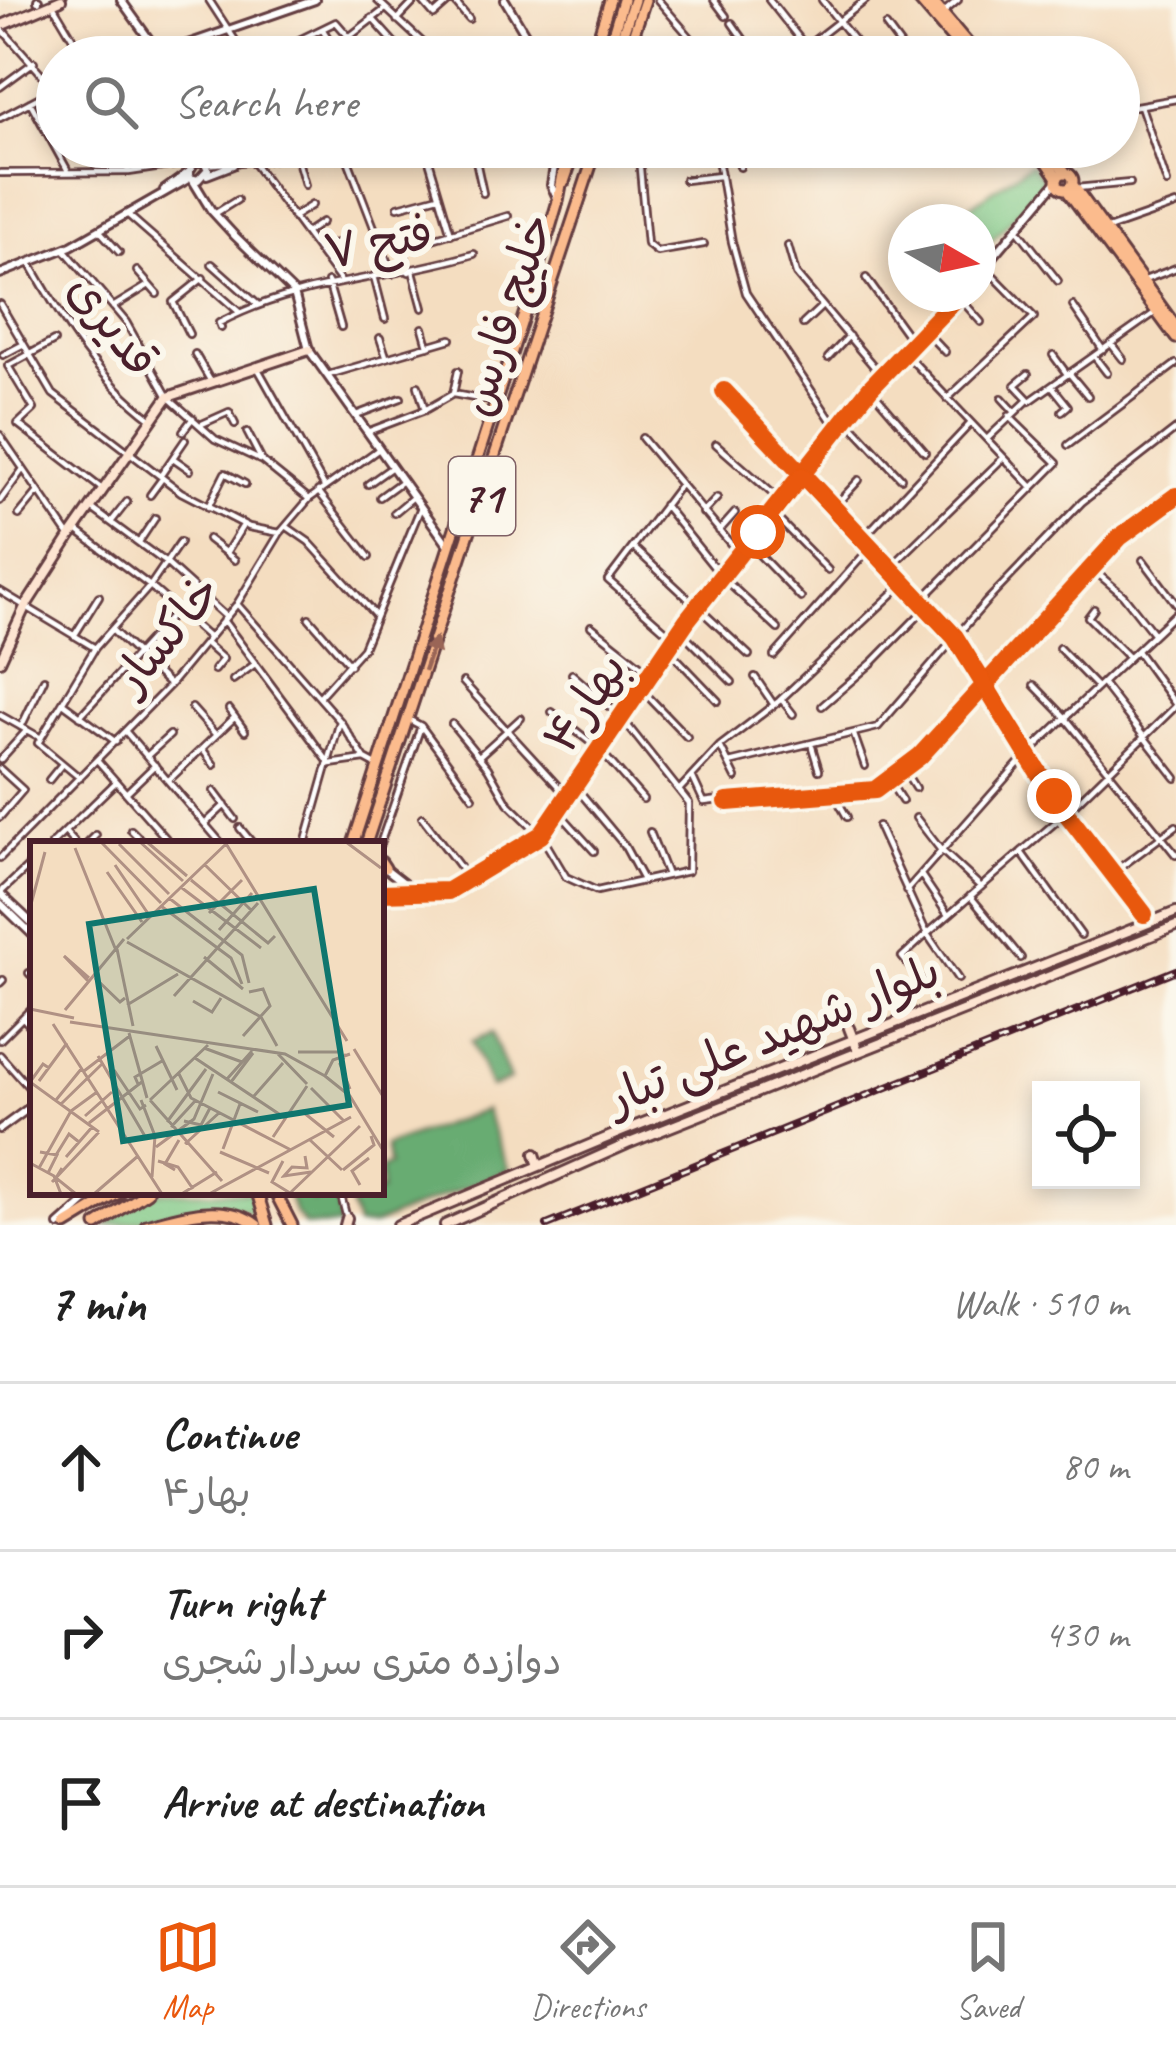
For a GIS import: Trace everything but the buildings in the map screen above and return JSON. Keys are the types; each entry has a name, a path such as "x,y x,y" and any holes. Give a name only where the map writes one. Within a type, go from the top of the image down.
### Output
{"main road":[{"path":"601,36 610,0"},
{"path":"606,36 623,0"},
{"path":"622,36 634,0"},
{"path":"633,36 645,0"},
{"path":"919,0 950,36"},
{"path":"931,0 961,36"},
{"path":"0,27 39,2 56,2"},
{"name":"خلیج فارس","path":"354,841 567,168"},
{"name":"خلیج فارس","path":"374,841 376,812 588,168"},
{"path":"1054,168 1176,326"},
{"path":"1058,168 1176,338"},
{"path":"0,661 4,640 72,533 168,397 309,350"},
{"name":"بلوار شهید علی تبار","path":"398,1225 1176,912"},
{"name":"بلوار شهید علی تبار","path":"445,1225 858,1051 1176,926"},
{"path":"849,1028 858,1051"},
{"path":"535,1154 539,1166"},
{"path":"554,1160 560,1174"},
{"path":"520,1161 525,1172"},
{"path":"62,1225 115,1195"},
{"path":"97,1225 142,1195"},
{"path":"257,1195 267,1225"},
{"path":"146,1225 222,1212 257,1225"}],"street":[{"path":"122,0 147,36"},
{"path":"209,0 232,36"},
{"path":"212,36 315,0"},
{"path":"377,0 415,36"},
{"path":"397,20 418,0 434,15 452,0 469,19"},
{"path":"505,0 526,36"},
{"path":"658,0 690,36"},
{"path":"714,0 726,16"},
{"path":"769,0 797,36"},
{"path":"820,36 866,0"},
{"path":"942,13 958,0"},
{"path":"824,1 850,36"},
{"path":"56,2 73,36"},
{"path":"350,36 384,10"},
{"path":"372,18 388,36"},
{"path":"312,36 336,22 348,36"},
{"path":"732,23 741,36"},
{"path":"886,26 893,36"},
{"path":"0,27 36,65"},
{"path":"322,30 326,36"},
{"path":"634,32 637,36"},
{"path":"0,86 34,62"},
{"path":"0,118 36,99"},
{"path":"1167,183 1141,106 1176,99"},
{"path":"30,102 36,113"},
{"path":"67,168 69,172"},
{"path":"127,168 129,172"},
{"path":"0,172 158,168"},
{"path":"0,274 64,249 197,168"},
{"path":"204,168 213,212"},
{"path":"190,176 228,168"},
{"path":"253,168 340,280"},
{"path":"301,168 305,185"},
{"path":"351,168 392,274"},
{"path":"431,168 451,234"},
{"path":"478,168 483,193"},
{"path":"554,168 551,185 558,201"},
{"path":"640,168 647,244 657,252 704,244"},
{"path":"718,168 746,293 837,429"},
{"path":"190,176 213,212 294,292 309,350 449,546"},
{"path":"685,180 719,176"},
{"path":"996,255 1043,201 1066,183 1130,182"},
{"path":"398,207 439,196"},
{"path":"213,212 236,200"},
{"path":"293,217 312,205"},
{"path":"1105,230 1176,205"},
{"path":"127,214 238,310"},
{"path":"423,308 403,248 508,216"},
{"path":"305,233 322,222"},
{"path":"99,230 119,251"},
{"path":"1018,230 1058,281"},
{"path":"317,249 340,242"},
{"path":"788,246 796,274 881,375"},
{"path":"64,249 126,322 168,397 215,440 262,461 309,500"},
{"name":"فتح ۷","path":"220,326 238,310 328,282 411,271 474,254"},
{"name":"قدیری","path":"30,263 80,345 114,388 152,419"},
{"path":"212,264 257,304"},
{"path":"1142,281 1176,268"},
{"path":"136,271 158,294"},
{"path":"374,276 386,319"},
{"path":"947,399 1034,317 996,277"},
{"path":"189,334 173,302 202,278"},
{"path":"866,278 913,343"},
{"path":"328,282 341,327"},
{"path":"113,307 149,285"},
{"path":"0,304 53,394 208,508 243,525 280,533"},
{"path":"803,324 823,305"},
{"path":"1073,306 1102,350"},
{"name":"بهار۴","path":"384,893 443,892 471,880 541,835 699,605 845,418 943,312"},
{"path":"973,312 981,322"},
{"path":"986,440 1011,413 1156,312"},
{"path":"1070,324 1080,316"},
{"path":"423,328 428,346"},
{"path":"925,331 945,352"},
{"path":"828,358 849,336"},
{"path":"380,338 387,358"},
{"path":"328,375 452,339"},
{"path":"54,341 8,366 34,409 18,424 103,489"},
{"path":"1111,344 1123,359"},
{"path":"4,355 22,345"},
{"path":"904,352 1032,488"},
{"path":"195,354 211,382"},
{"path":"1053,355 1088,396"},
{"path":"1094,356 1108,373"},
{"path":"1068,446 1176,364"},
{"path":"257,367 321,488 369,557"},
{"path":"453,394 458,371"},
{"path":"1028,374 1015,385 1028,401"},
{"path":"418,386 425,410"},
{"path":"1052,386 1068,406 1062,411"},
{"path":"870,388 925,452"},
{"path":"724,391 955,637 1026,755 1144,914"},
{"path":"368,433 453,394 496,402"},
{"path":"355,415 401,398"},
{"path":"822,706 873,662 1057,464 1002,398"},
{"path":"200,425 229,412 235,424"},
{"path":"183,431 193,418"},
{"path":"845,418 901,478"},
{"path":"862,539 971,423"},
{"path":"729,763 854,735 883,722 955,637 1082,502 1176,429"},
{"path":"247,432 262,461"},
{"path":"0,436 72,533 150,586 206,640 223,659 214,670"},
{"path":"642,438 740,555"},
{"path":"150,495 185,440"},
{"path":"716,444 782,502"},
{"name":"خاکسار","path":"0,858 170,685 237,604 280,533 309,500 379,449"},
{"path":"173,458 190,470"},
{"path":"890,568 1004,458"},
{"path":"368,484 392,466"},
{"path":"0,501 23,469"},
{"path":"208,508 225,473 245,484"},
{"path":"833,508 859,480"},
{"path":"380,497 402,481"},
{"path":"674,638 608,580 680,485"},
{"path":"19,515 38,491"},
{"path":"692,776 704,802 875,790 890,782 984,687 1120,536 1176,496"},
{"path":"394,513 414,497"},
{"path":"703,513 717,498"},
{"path":"111,522 127,502"},
{"path":"664,505 722,577 778,629"},
{"path":"90,507 166,563 224,619 330,764"},
{"path":"319,697 359,656 421,507"},
{"path":"719,531 735,513"},
{"path":"773,514 828,570"},
{"path":"139,542 154,518"},
{"path":"226,553 243,525"},
{"path":"286,526 309,542 376,616"},
{"path":"208,539 235,560"},
{"path":"81,779 38,743 95,647 150,586 180,542"},
{"path":"749,544 801,598"},
{"path":"633,547 749,655"},
{"path":"774,656 870,548"},
{"path":"1143,560 1176,604"},
{"path":"1091,567 1124,595 1153,633"},
{"path":"680,789 720,746 782,699 904,583"},
{"path":"0,591 95,647"},
{"path":"74,636 100,596"},
{"path":"237,604 340,721 365,759 378,766"},
{"path":"1094,609 1088,617 1127,657"},
{"path":"80,716 177,610"},
{"path":"906,891 1064,716 1175,616"},
{"path":"309,618 350,665"},
{"path":"591,626 650,673"},
{"path":"111,629 170,685"},
{"path":"680,630 732,682"},
{"path":"667,648 718,701"},
{"path":"1058,648 1098,684 1176,778"},
{"path":"931,993 902,957 1066,813 1176,705 1136,649"},
{"path":"233,680 256,664"},
{"path":"452,724 508,803 541,835 564,875 589,890 688,871 689,803 620,716 572,674"},
{"path":"755,677 774,705"},
{"path":"0,760 24,729 44,679"},
{"path":"463,682 567,796"},
{"path":"1034,685 1176,855"},
{"path":"750,695 761,686"},
{"path":"639,688 687,737"},
{"path":"782,699 793,715"},
{"path":"63,703 116,742"},
{"path":"192,709 217,734"},
{"path":"229,710 245,731"},
{"path":"552,712 599,749 643,799"},
{"path":"1,717 41,738"},
{"path":"169,780 235,717"},
{"path":"479,756 521,718"},
{"path":"408,719 421,726 473,797"},
{"path":"305,841 340,721"},
{"path":"375,841 421,726"},
{"path":"127,732 220,841"},
{"path":"148,755 170,735"},
{"path":"854,735 866,766"},
{"path":"811,745 818,770"},
{"path":"720,746 736,778"},
{"path":"201,749 214,765"},
{"path":"330,764 365,759"},
{"path":"98,761 168,841"},
{"path":"49,780 62,764"},
{"path":"127,793 155,764"},
{"path":"0,770 23,790 0,817"},
{"path":"904,771 915,788"},
{"path":"55,841 116,782"},
{"path":"890,782 902,801"},
{"path":"574,785 624,845 643,880"},
{"path":"214,791 236,819"},
{"path":"834,794 847,818"},
{"path":"205,824 225,806"},
{"path":"558,810 594,851"},
{"path":"422,817 471,880"},
{"path":"916,818 940,849 981,887"},
{"path":"878,826 927,934 958,979"},
{"path":"1114,872 1176,826"},
{"path":"239,828 250,841"},
{"path":"131,830 142,841"},
{"path":"64,832 73,841"},
{"path":"650,832 667,875"},
{"path":"90,841 96,835"},
{"path":"1021,852 1081,935"},
{"path":"30,865 0,893 30,931"},
{"path":"384,867 417,891"},
{"path":"920,873 948,915"},
{"path":"970,896 1021,958"},
{"path":"0,903 30,922"},
{"path":"0,1040 30,1010"},
{"path":"22,1018 30,1026"},
{"path":"0,1054 30,1089"},
{"path":"0,1116 4,1127 30,1107"},
{"path":"62,1225 93,1195"}],"green space":[{"path":"1024,168 1035,168 1046,183 996,236 996,204 973,204"},
{"path":"492,1033 510,1080 490,1088 472,1041"},
{"path":"485,1110 509,1170 373,1225 357,1225 347,1195 384,1195 384,1167 389,1165 385,1146"},
{"path":"150,1195 253,1195 259,1211 256,1215 220,1205 201,1206 105,1225"},
{"path":"288,1195 309,1195 313,1201 332,1195 337,1197 340,1225 305,1225"}],"railway":[{"path":"547,1225 1176,970"}],"cycle path":[{"path":"384,893 448,891 541,835 687,620 870,388 943,312"},
{"path":"724,391 955,637 1053,796 1144,914"},
{"path":"727,802 875,790 920,756 1120,537 1176,496"}],"route":[{"path":"758,532 802,475 955,637 1054,796"}]}
